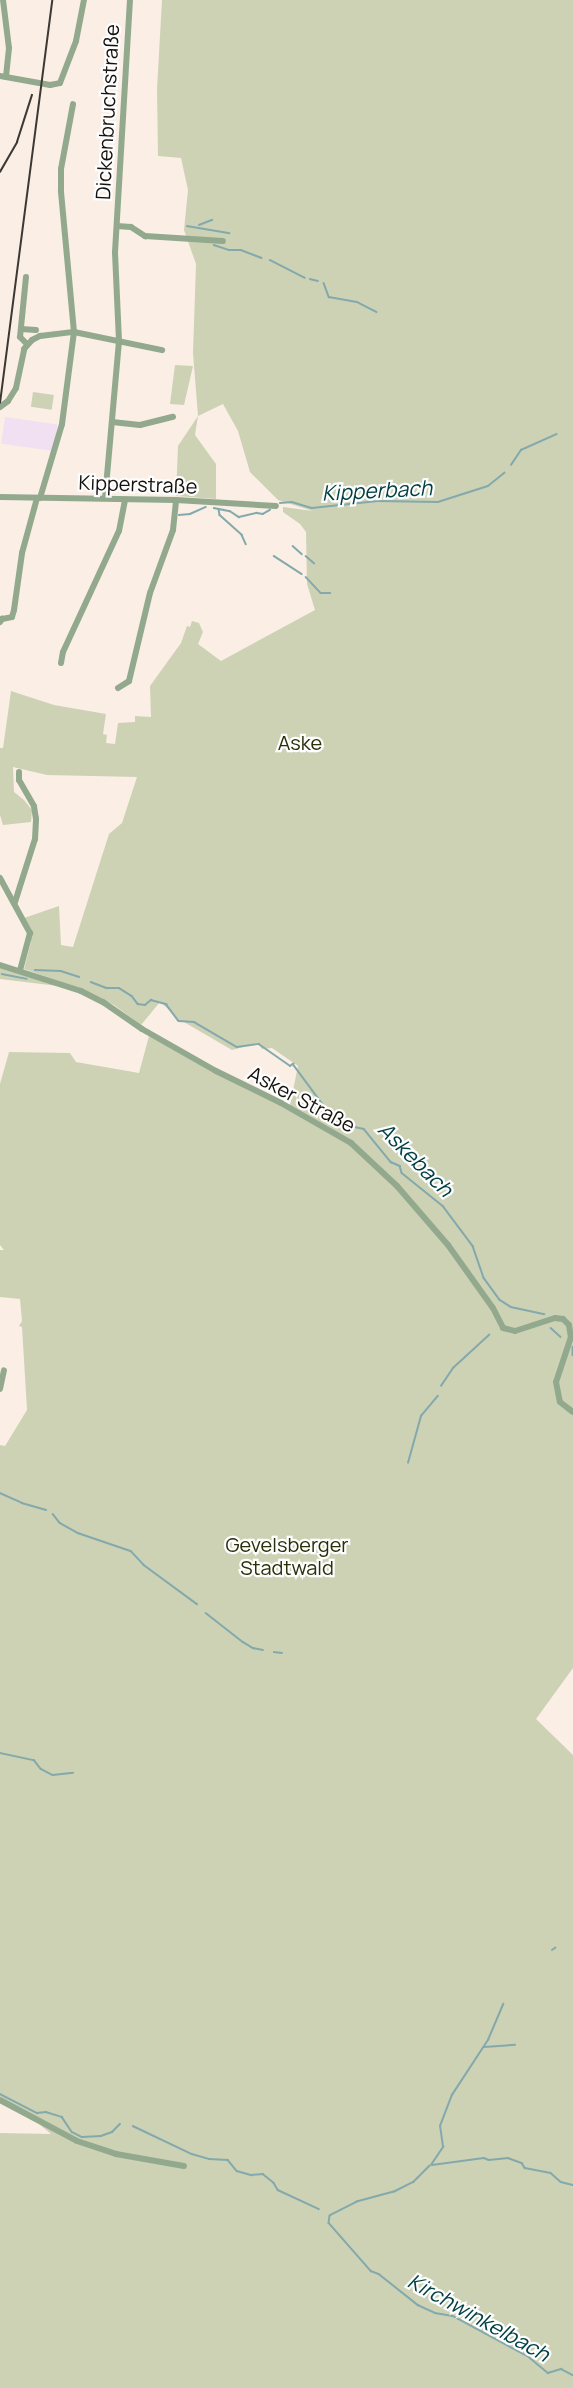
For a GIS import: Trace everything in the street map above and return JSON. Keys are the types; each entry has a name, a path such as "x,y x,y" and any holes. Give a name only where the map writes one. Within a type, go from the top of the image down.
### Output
{"street":[{"path":"3,0 9,48 3,77 50,84 60,82 76,41 84,0"},
{"name":"Dickenbruchstraße","path":"105,498 119,340 117,226 130,0"},
{"path":"0,622 2,619 12,617 22,553 62,424 74,332 61,169 73,104"},
{"name":"Dickenbruchstraße","path":"117,226 131,227 145,236 223,241"},
{"path":"26,277 20,337 27,344"},
{"path":"21,329 36,330"},
{"path":"0,407 8,401 16,388 24,349 27,344 40,336 74,332 162,350"},
{"path":"112,422 140,425 173,417"},
{"name":"Kipperstraße","path":"0,497 176,500 276,506"},
{"path":"60,663 63,652 120,531 125,500"},
{"path":"118,688 129,681 150,593 173,530 176,500"},
{"path":"15,902 35,839 36,819 34,806 19,780 19,772"},
{"path":"0,878 30,933 20,970"},
{"name":"Asker Straße","path":"1,967 20,970 81,991 103,1002 142,1029 351,1143 398,1186 448,1245 494,1308 503,1328 515,1331 559,1318 569,1326 571,1337 556,1382 560,1402 573,1412"},
{"path":"0,1389 4,1370"},
{"path":"0,2100 77,2141 116,2154 184,2166"}],"shaded area":[{"path":"5,417 57,424 54,451 1,444"}],"green space":[{"name":"Gevelsberger Stadtwald","path":"162,0 573,0 573,1668 536,1719 573,1755 573,2388 0,2388 0,2133 51,2134 32,2118 0,2099 0,1445 5,1446 27,1410 22,1327 19,1326 22,1321 20,1299 0,1297 0,1250 4,1250 0,1245 0,1084 9,1052 70,1053 76,1062 139,1073 149,1036 213,1072 289,1110 298,1066 272,1048 262,1049 258,1043 232,1050 184,1022 179,1022 174,1014 160,1002 141,1025 114,1005 86,991 24,969 31,942 24,918 59,906 61,945 73,947 109,834 122,823 137,777 47,775 13,767 14,792 32,810 31,822 3,825 0,815 0,748 3,748 11,691 54,705 106,714 103,734 107,735 106,743 115,744 118,723 135,722 135,716 151,717 150,686 181,643 187,626 190,627 192,621 199,623 203,632 198,644 221,661 315,610 307,584 306,532 300,524 283,512 283,507 313,511 278,500 250,472 238,431 223,404 198,416 193,353 196,264 184,230 188,190 181,158 158,156 157,89"},
{"path":"175,365 193,366 184,405 170,404"},
{"path":"33,392 54,395 52,410 31,407"},
{"path":"198,416 195,435 216,464 216,499 176,496 178,446"},
{"path":"0,965 58,986 0,979"}],"waterway":[{"path":"199,225 212,220"},
{"path":"187,226 229,233"},
{"path":"214,245 229,250 241,250 262,258"},
{"path":"270,260 305,278"},
{"path":"310,279 318,281"},
{"path":"324,283 329,297 357,302 377,312"},
{"name":"Kipperbach","path":"511,465 521,450 557,434"},
{"name":"Kipperbach","path":"280,503 292,502 312,508 378,501 438,502 488,486 504,473"},
{"name":"Kipperbach","path":"179,515 190,514 206,507"},
{"name":"Kipperbach","path":"214,508 230,511 239,517 263,514 270,510"},
{"path":"219,509 220,515 242,535 246,544"},
{"path":"293,546 302,554"},
{"path":"274,556 302,574"},
{"path":"306,556 314,563"},
{"path":"306,577 321,593 330,593"},
{"name":"Askebach","path":"35,970 61,971 79,977"},
{"name":"Askebach","path":"2,974 27,979"},
{"name":"Askebach","path":"91,982 107,988 119,988 132,996 138,1004 145,1005 151,1000 166,1004 179,1021 194,1022 237,1047 259,1044 290,1066 293,1064 327,1110 350,1126 364,1129 391,1162 400,1166 402,1173 443,1206 473,1246 484,1278 500,1300 511,1307 544,1314"},
{"name":"Askebach","path":"551,1328 561,1337"},
{"path":"441,1386 453,1368 489,1335"},
{"name":"Askebach","path":"573,1347 573,1355"},
{"path":"408,1463 421,1416 438,1396"},
{"path":"0,1493 46,1510"},
{"path":"53,1514 60,1523 78,1533 131,1551 144,1565 197,1604"},
{"path":"206,1613 243,1642 253,1648 263,1650"},
{"path":"274,1652 282,1653"},
{"path":"0,1753 34,1760 41,1769 53,1775 73,1773"},
{"path":"431,2165 443,2147 440,2126 452,2095 488,2040 503,2004"},
{"path":"484,2047 515,2045"},
{"name":"Kirchwinkelbach","path":"0,2094 37,2113 46,2112 62,2117 72,2132 82,2137 101,2136 112,2132 120,2124"},
{"name":"Kirchwinkelbach","path":"133,2126 192,2154 209,2159 228,2160 237,2171 251,2175 263,2174 274,2183 278,2190 319,2209"},
{"path":"432,2165 484,2158 489,2160 508,2158 522,2163 525,2168 551,2173 561,2182 573,2185"},
{"name":"Kirchwinkelbach","path":"430,2166 414,2182 394,2192 357,2202 330,2216 329,2223 371,2271 379,2274 418,2305 435,2313 453,2316 529,2357 548,2373 561,2369 573,2375"}],"railway":[{"path":"0,403 52,0"},
{"path":"0,172 17,142 32,95"}],"park label":[{"name":"Aske","path":"300,742"}]}
